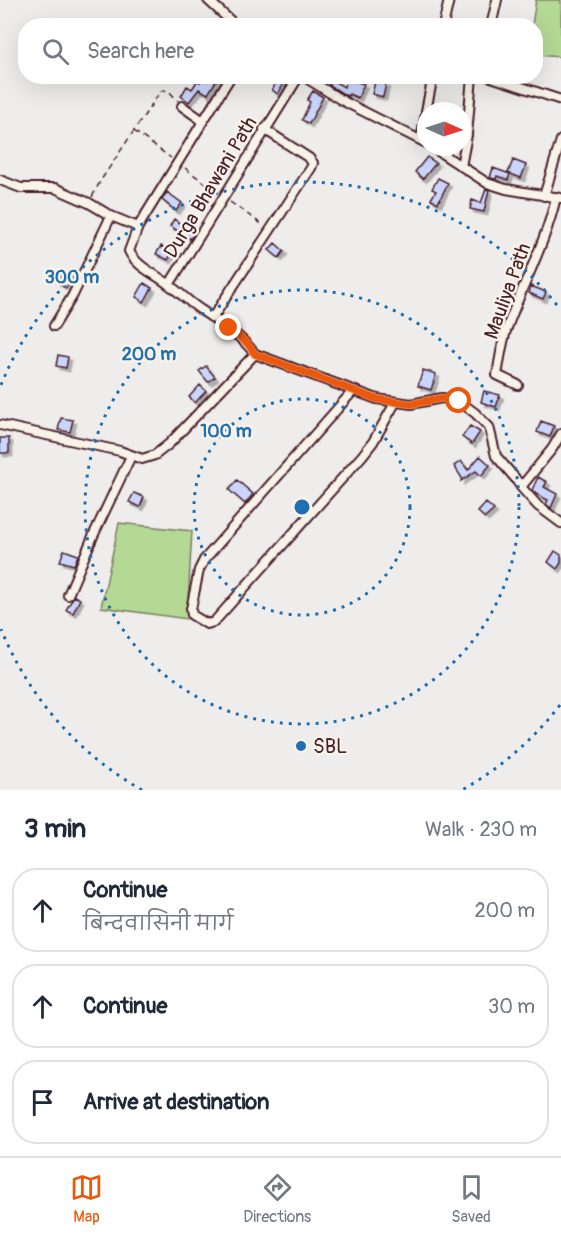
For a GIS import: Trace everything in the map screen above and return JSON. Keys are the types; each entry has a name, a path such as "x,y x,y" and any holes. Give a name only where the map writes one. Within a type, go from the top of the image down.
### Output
{"street":[{"path":"207,0 227,18"},
{"path":"445,18 448,0"},
{"path":"493,18 497,0"},
{"path":"226,84 138,227 129,251 133,258 194,305 239,335 255,354 354,391 395,403 411,404 442,398 459,401 489,426 496,456 521,487 538,506 561,523"},
{"name":"Durga Bhawani Path","path":"169,285 264,129 295,84"},
{"path":"314,84 417,139"},
{"path":"428,102 431,84"},
{"path":"461,166 467,135 471,84"},
{"path":"512,84 561,100"},
{"path":"182,106 203,121"},
{"path":"213,317 305,179 313,163 309,158 264,129"},
{"path":"544,196 561,140"},
{"path":"446,156 487,183 506,189 559,198"},
{"path":"0,180 21,188 55,188 138,227"},
{"name":"Mauliya Path","path":"518,385 497,375 507,327 559,198"},
{"path":"54,326 73,295 111,216"},
{"path":"0,425 147,459 160,451 255,354"},
{"path":"354,391 204,560 199,570 191,609 192,615 207,624 214,622 362,456 395,403"},
{"path":"521,487 552,449 561,434"},
{"path":"68,595 131,456"}],"path":[{"path":"89,203 101,180 160,92 163,90 169,92 182,106"},
{"path":"224,198 271,231"}],"green space":[{"path":"536,0 561,0 561,57 543,56 543,18 533,18"},
{"path":"119,523 192,531 187,619 101,607"}],"building":[{"path":"195,84 214,84 208,94 199,89 189,102 181,96 187,86 192,89"},
{"path":"275,84 284,84 278,94 272,90"},
{"path":"339,84 344,87 345,84 364,84 358,98 349,94 345,95 329,85"},
{"path":"374,84 386,84 383,97 372,94"},
{"path":"313,91 323,97 309,124 302,120 310,102 307,100"},
{"path":"427,157 436,163 423,179 415,172"},
{"path":"513,160 526,165 521,178 508,173"},
{"path":"493,168 510,174 508,180 497,176 496,179 490,178"},
{"path":"438,178 448,183 438,203 431,199 436,191 432,189"},
{"path":"486,189 489,190 484,212 470,209 472,200 481,203"},
{"path":"167,192 182,203 176,211 162,200"},
{"path":"174,219 194,234 190,239 170,226"},
{"path":"275,243 284,251 279,258 269,250"},
{"path":"161,246 172,252 168,260 156,254"},
{"path":"64,272 73,278 66,288 57,282"},
{"path":"144,283 152,288 144,302 136,297"},
{"path":"531,286 546,292 543,299 529,293"},
{"path":"58,355 68,357 66,368 56,366"},
{"path":"206,366 215,377 208,382 199,371"},
{"path":"423,370 436,374 431,390 418,386"},
{"path":"200,385 206,391 195,403 189,397"},
{"path":"484,391 500,395 496,407 481,402"},
{"path":"61,418 73,420 70,432 58,430"},
{"path":"541,421 554,426 550,437 537,432"},
{"path":"470,426 480,432 472,444 462,437"},
{"path":"0,438 9,438 9,453 0,453"},
{"path":"480,456 490,465 481,476 476,471 461,481 462,478 454,466 461,461 468,470"},
{"path":"538,477 547,482 544,487 557,494 551,508 546,504 548,500 532,490"},
{"path":"237,480 253,494 245,504 229,490"},
{"path":"134,493 144,497 140,507 129,502"},
{"path":"486,503 494,510 485,518 478,512"},
{"path":"64,550 78,555 74,565 60,561"},
{"path":"555,551 561,555 561,563 557,569 548,562"},
{"path":"74,596 80,599 73,613 66,610"}],"place":[{"name":"SBL","path":"301,746"}],"route":[{"path":"229,328 248,344 255,354 376,399 411,404 442,398 459,401"}]}
